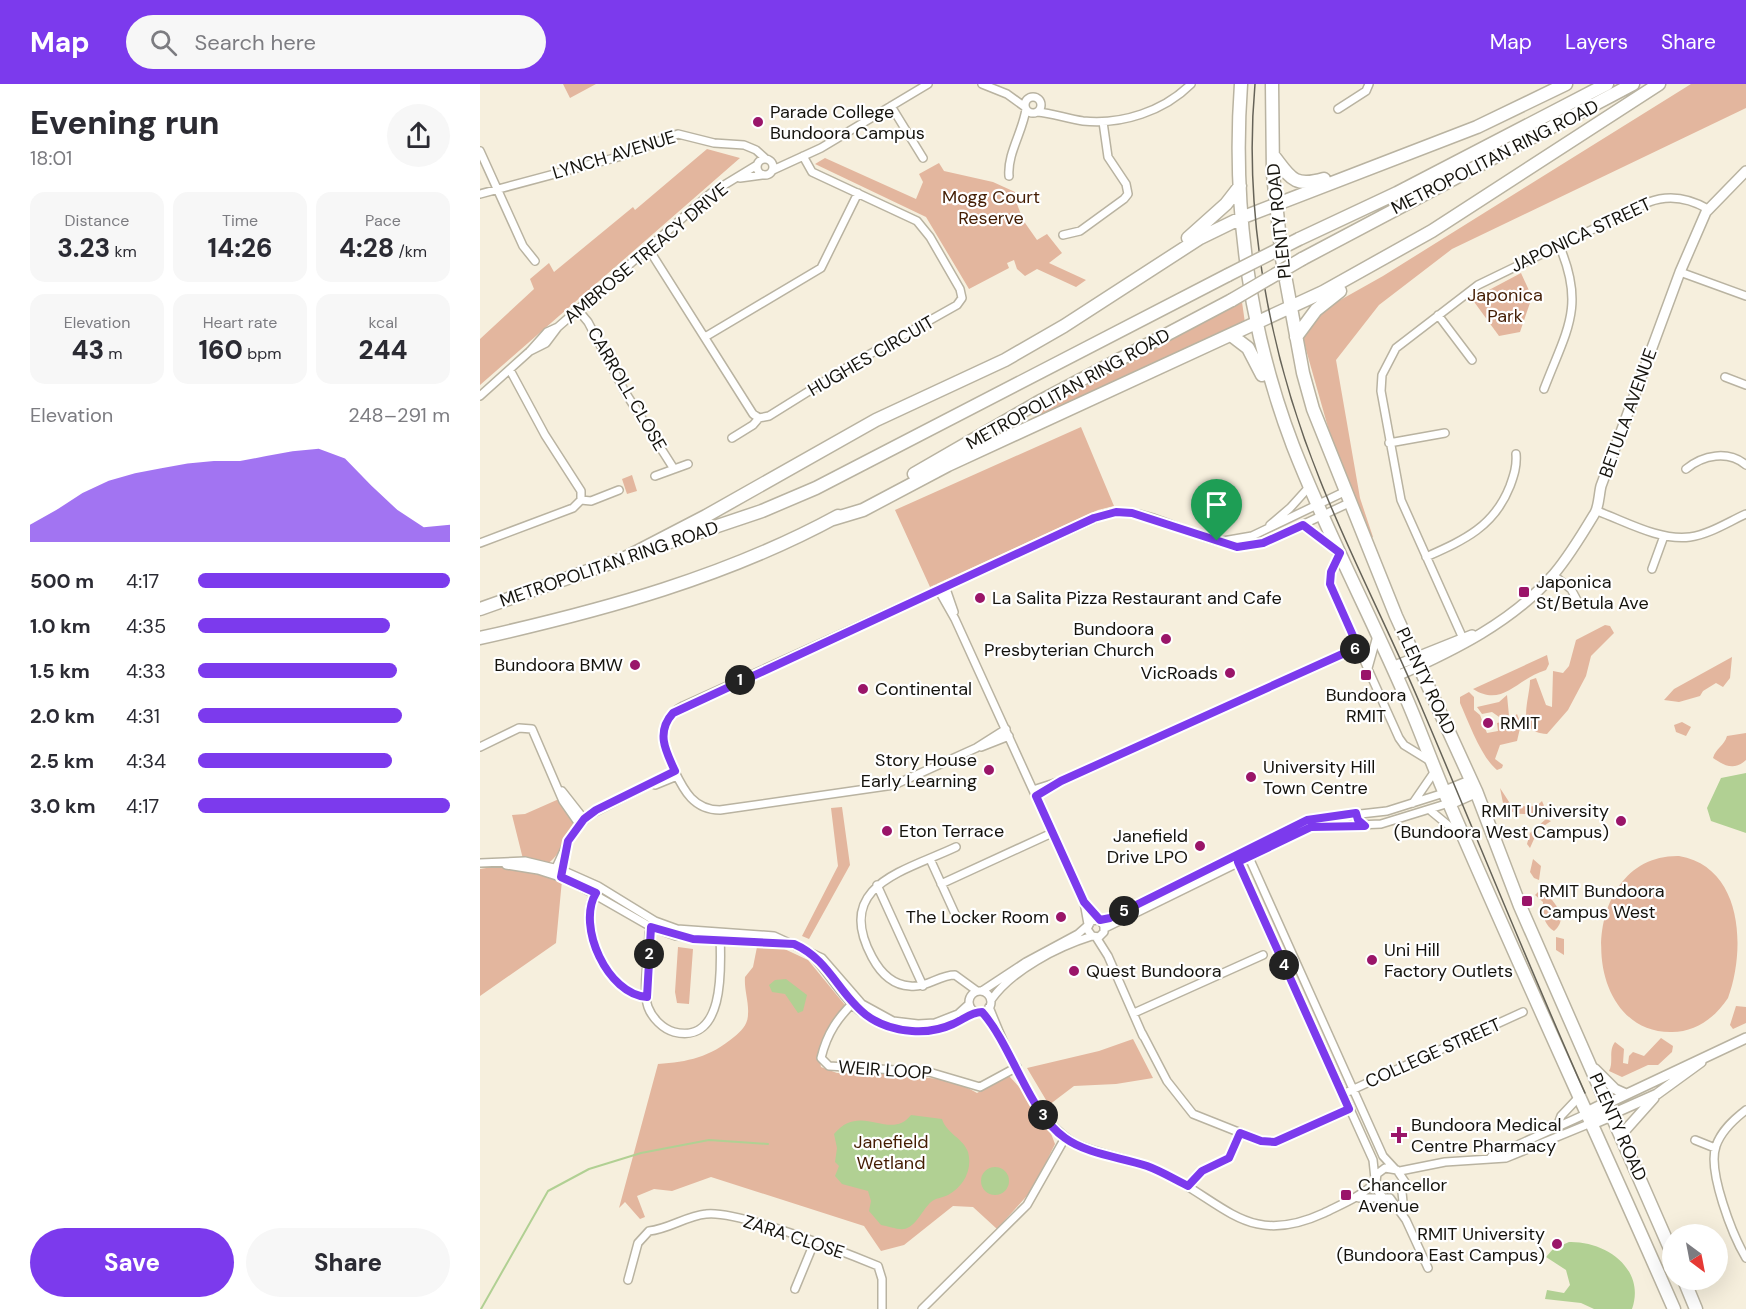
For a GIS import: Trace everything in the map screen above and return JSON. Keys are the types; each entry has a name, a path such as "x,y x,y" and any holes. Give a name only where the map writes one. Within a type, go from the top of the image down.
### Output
{"highway":[{"name":"PLENTY ROAD","path":"1241,84 1240,186 1236,220 1252,325 1292,444 1309,487 1394,672 1447,798 1674,1309"},
{"name":"PLENTY ROAD","path":"1272,84 1273,155 1294,306 1296,337 1310,399 1347,498 1417,662 1474,787 1515,896 1662,1230"},
{"path":"627,557 706,516 876,420 1005,360 1123,288 1167,258 1236,220 1360,170 1477,127 1566,84"},
{"name":"METROPOLITAN RING ROAD","path":"480,609 754,514 816,488 1228,275 1397,193 1607,84"},
{"name":"METROPOLITAN RING ROAD","path":"480,638 654,594 745,560 833,519 1027,409 1232,300 1302,259 1633,84"},
{"path":"833,519 863,510 948,465 1294,306 1432,231 1659,84"},
{"path":"1273,155 1293,179 1309,183 1360,170"},
{"path":"1123,288 1195,233 1228,202 1240,186"},
{"path":"1296,337 1310,316 1325,300 1398,258 1432,231"},
{"path":"1231,335 1243,342 1257,363 1269,400 1292,444"},
{"path":"1447,798 1474,787"},
{"path":"1588,1118 1610,1109"},
{"path":"1688,1290 1696,1309"}],"street":[{"path":"768,160 803,156 833,141 928,84"},
{"path":"982,84 1006,94 1029,99 1035,98 1055,114"},
{"path":"1171,99 1186,84"},
{"path":"1006,94 1036,112 1103,122 1139,115 1171,99 1191,84"},
{"path":"1338,109 1366,91 1369,84"},
{"path":"1009,176 1008,166 1021,133 1029,99"},
{"path":"1021,133 1040,103"},
{"path":"891,106 923,158"},
{"path":"1063,235 1080,231 1128,194 1126,184 1108,157 1103,122"},
{"name":"LYNCH AVENUE","path":"480,194 618,157 671,135 685,134 714,143 750,146"},
{"path":"750,146 768,160 773,170 792,159"},
{"path":"750,146 762,175"},
{"path":"480,151 523,246 535,261"},
{"name":"HUGHES CIRCUIT","path":"759,418 770,416 854,363 953,309 962,298 960,289 920,224 812,172 803,156"},
{"name":"AMBROSE TREACY DRIVE","path":"480,396 530,351 546,343 558,327 711,193 757,164 768,160"},
{"name":"AMBROSE TREACY DRIVE","path":"734,179 770,175 773,170"},
{"name":"BETULA AVENUE","path":"1394,672 1480,632 1520,607 1553,575 1597,511 1601,486 1680,272 1708,209 1746,171"},
{"path":"705,337 821,268 858,193"},
{"name":"JAPONICA STREET","path":"1464,641 1401,500 1381,391 1386,365 1403,341 1478,285 1559,245 1659,199 1681,198 1708,209"},
{"path":"1544,389 1569,320 1574,298 1570,270 1559,245"},
{"path":"648,248 739,393 754,415 759,418 753,425 732,438"},
{"path":"1680,272 1746,296"},
{"name":"CARROLL CLOSE","path":"578,310 588,322 625,392 674,469"},
{"path":"1438,315 1472,360"},
{"path":"510,370 545,435 578,486 581,500"},
{"path":"1725,377 1746,385"},
{"path":"1389,443 1445,433"},
{"path":"1426,557 1472,536 1489,522 1506,497 1516,467 1516,454"},
{"path":"1686,469 1697,461 1717,455 1734,458 1746,465"},
{"name":"CARROLL CLOSE","path":"655,476 688,464"},
{"path":"1261,532 1290,508 1309,487"},
{"path":"581,500 591,501 620,490"},
{"path":"1217,541 1241,540 1320,511 1347,498"},
{"path":"1007,733 890,786 720,810 708,809 693,801 676,774 663,737 667,722 677,710 1110,512 1132,513 1237,547 1249,547 1303,525 1320,511 1347,498"},
{"path":"480,543 573,508 581,500"},
{"path":"1597,511 1664,536 1684,537 1699,535 1746,514"},
{"path":"1303,525 1340,553"},
{"path":"1652,569 1664,536"},
{"name":"PLENTY ROAD","path":"1340,553 1331,572 1330,584 1404,745 1434,766"},
{"path":"1553,575 1571,589 1578,602"},
{"path":"941,588 1084,902 1088,925 1099,934"},
{"name":"PLENTY ROAD","path":"1368,668 1377,636"},
{"path":"1034,793 1358,647"},
{"path":"480,747 512,733 527,732 538,742 559,787 582,822"},
{"path":"1413,803 1434,766"},
{"path":"558,872 565,849 582,822 602,807 676,774"},
{"path":"1247,854 1307,820 1387,811 1413,803 1447,798"},
{"path":"855,1002 884,1018 918,1024 951,1017 980,991 1026,962 1078,934 1088,925 1110,918 1247,854 1311,827 1365,826 1387,823 1431,811 1447,798"},
{"path":"1431,811 1465,838"},
{"path":"1356,813 1358,820 1365,826"},
{"path":"941,884 1053,833"},
{"path":"956,847 877,885 868,895 860,912 860,924 868,950 886,977 904,985 923,986 949,975 960,978 980,991 990,1004 995,1026 1044,1116 1065,1138 1089,1149 1150,1167 1239,1218 1272,1227 1301,1223 1354,1199 1375,1181 1385,1168 1421,1169 1445,1162 1506,1158 1588,1118"},
{"path":"1247,854 1383,1156 1405,1182"},
{"path":"930,859 956,916"},
{"path":"558,872 653,924 684,938 720,936 790,942 808,951 855,1002 881,1024 916,1031 943,1028 979,1012 990,1004 998,990 1029,967 1077,941 1099,934 1236,859"},
{"path":"1236,859 1373,1160 1375,1181 1382,1196"},
{"path":"480,863 525,861 598,886 653,924"},
{"path":"877,885 923,986"},
{"path":"596,893 588,917 596,950 630,993 647,997"},
{"path":"1084,902 1099,920 1099,934 1142,1033 1178,1097 1194,1115 1261,1141 1275,1142 1349,1109"},
{"path":"653,924 647,997 653,1015 670,1030 687,1032 706,1024 717,1004 720,936"},
{"path":"1134,1014 1263,954"},
{"path":"960,978 970,1000 979,1012 995,1026"},
{"name":"WEIR LOOP","path":"855,1002 827,1036 821,1058 829,1066 929,1072 980,1087 1017,1067"},
{"name":"COLLEGE STREET","path":"1343,1094 1523,1012"},
{"path":"1312,1027 1324,1022"},
{"path":"1610,1109 1626,1094 1746,1038"},
{"path":"1621,1135 1657,1094 1710,1055"},
{"path":"1591,1065 1611,1085 1626,1094"},
{"path":"1610,1109 1657,1094"},
{"path":"1557,1127 1561,1116 1579,1097"},
{"path":"1746,1110 1724,1131 1715,1148 1717,1177 1724,1206 1737,1244 1746,1258"},
{"path":"1486,1159 1557,1127 1588,1118"},
{"path":"1190,1188 1200,1174 1229,1158 1240,1133"},
{"path":"922,1309 1027,1205 1065,1138"},
{"path":"1695,1140 1715,1148"},
{"path":"1406,1220 1402,1192 1405,1182 1421,1169"},
{"path":"1390,1198 1402,1192"},
{"path":"1354,1199 1382,1196 1390,1198 1406,1220 1428,1268"},
{"name":"ZARA CLOSE","path":"628,1280 638,1243 649,1231 662,1230 704,1214 748,1220 878,1266 882,1279 882,1309"},
{"path":"795,1289 814,1243"}],"green space":[{"path":"563,84 596,84 570,98"},
{"path":"1691,84 1746,84 1746,108 1452,249 1379,305 1336,360 1360,498 1373,537 1370,538 1331,438 1303,339 1319,312 1383,276"},
{"path":"707,149 740,158 480,385 480,339 534,289 530,279 549,263 554,272 633,207 635,210"},
{"name":"Mogg Court Reserve","path":"825,158 916,199 923,182 919,174 939,163 944,171 993,182 1015,192 1014,196 1023,220 1037,240 1047,234 1062,253 1049,263 1086,280 1076,287 1037,269 1025,276 1017,269 1014,260 1007,263 1009,268 969,289 926,217 815,164"},
{"name":"Japonica Park","path":"1521,273 1532,297 1520,332 1499,336 1472,299"},
{"path":"1242,302 1245,323 1042,417 1039,411"},
{"path":"1081,427 1114,506 1098,510 930,587 895,510"},
{"path":"632,475 637,491 627,494 622,479"},
{"path":"1605,625 1610,626 1614,633 1591,656 1586,676 1568,710 1547,734 1530,728 1526,714 1530,680 1536,678 1546,705 1552,707 1553,671 1563,673 1569,666 1576,640"},
{"path":"1547,655 1549,664 1546,670 1535,674 1510,690 1493,695 1473,689"},
{"path":"1732,657 1730,678 1723,687 1716,683 1703,691 1700,696 1679,702 1664,700 1674,689"},
{"path":"1469,692 1474,697 1474,710 1480,715 1487,733 1498,731 1497,723 1510,720 1517,714 1521,724 1517,741 1500,745 1495,759 1503,765 1497,770 1486,757 1471,730 1460,703 1460,697"},
{"path":"1507,695 1509,716 1502,719 1492,712 1482,714 1477,707 1499,702"},
{"path":"1682,722 1691,727 1686,736 1676,732 1674,725"},
{"path":"1746,733 1746,760 1730,766 1713,758 1727,736"},
{"path":"1500,788 1513,808 1535,806 1542,801 1545,808 1524,814 1509,811 1504,808"},
{"path":"559,799 573,821 570,833 563,845 548,863 523,859 512,815 525,814"},
{"path":"842,807 850,865 809,939 802,936 838,866 831,808"},
{"path":"1546,819 1551,821 1538,830 1530,848 1527,844 1530,833"},
{"path":"1679,856 1700,863 1716,876 1727,893 1734,913 1737,957 1728,998 1717,1012 1696,1027 1672,1032 1641,1025 1618,1005 1605,977 1601,944 1607,911 1621,883 1645,863"},
{"path":"1533,859 1541,866 1539,880 1534,878 1530,872"},
{"path":"499,866 562,880 556,943 480,996 480,869"},
{"path":"1541,889 1558,908 1560,914 1559,926 1554,931 1544,919 1543,902 1535,895"},
{"path":"1556,937 1564,939 1564,955 1556,950"},
{"name":"Janefield Wetland","path":"778,946 808,960 845,1005 822,1042 821,1067 837,1073 895,1074 955,1081 977,1093 1009,1076 1030,1099 1047,1125 1055,1144 1033,1189 997,1229 973,1207 953,1206 904,1245 881,1251 864,1226 711,1177 672,1191 654,1189 637,1196 645,1217 640,1219 625,1202 619,1208 658,1064 689,1060 707,1054 725,1044 739,1032 748,1018 745,977 753,967 757,947"},
{"path":"678,947 693,949 689,1004 677,1003 675,992"},
{"path":"1736,1006 1746,1007 1746,1023 1733,1029 1730,1025"},
{"path":"1661,1038 1673,1046 1672,1052 1658,1065 1648,1065 1622,1077 1609,1071 1615,1042 1624,1049 1623,1063 1628,1064 1629,1056 1633,1052 1644,1056"},
{"path":"1133,1039 1153,1078 1116,1084 1074,1086 1049,1105 1027,1068 1099,1051"}],"shaded area":[{"path":"1746,773 1746,833 1711,821 1707,808 1721,778"},
{"path":"786,979 807,995 803,1011 798,1013 785,994 772,992 769,985 775,980"},
{"path":"911,1115 942,1119 947,1129 966,1147 969,1165 962,1183 953,1192 931,1202 908,1228 899,1229 881,1225 869,1211 871,1201 868,1191 842,1184 835,1176 839,1166 835,1162 837,1148 834,1134 844,1125 854,1121 894,1125 903,1122"},
{"path":"995,1167 1005,1171 1009,1181 1005,1191 995,1195 985,1191 981,1181 985,1171"},
{"path":"1569,1242 1596,1246 1620,1260 1628,1270 1633,1282 1635,1295 1632,1309 1594,1309 1581,1303 1545,1299 1547,1290 1564,1293 1570,1285 1566,1270 1546,1257 1553,1249"}],"waterway":[{"path":"481,1309 548,1191 589,1169 641,1153 709,1140 768,1144"}],"tram line":[{"path":"1255,84 1252,134 1257,235 1274,335 1302,433 1332,508 1409,678 1585,1093"}],"place":[{"name":"Parade College Bundoora Campus","path":"758,122"},
{"name":"Japonica St/Betula Ave","path":"1524,592"},
{"name":"La Salita Pizza Restaurant and Cafe","path":"980,598"},
{"name":"Bundoora Presbyterian Church","path":"1166,639"},
{"name":"Bundoora BMW","path":"635,665"},
{"name":"VicRoads","path":"1230,673"},
{"name":"Bundoora RMIT","path":"1366,675"},
{"name":"Continental","path":"863,689"},
{"name":"RMIT","path":"1488,723"},
{"name":"Story House Early Learning","path":"989,770"},
{"name":"University Hill Town Centre","path":"1251,777"},
{"name":"RMIT University (Bundoora West Campus)","path":"1621,821"},
{"name":"Eton Terrace","path":"887,831"},
{"name":"Janefield Drive LPO","path":"1200,846"},
{"name":"RMIT Bundoora Campus West","path":"1527,901"},
{"name":"The Locker Room","path":"1061,917"},
{"name":"Uni Hill Factory Outlets","path":"1372,960"},
{"name":"Quest Bundoora","path":"1074,971"},
{"name":"Bundoora Medical Centre Pharmacy","path":"1399,1135"},
{"name":"Chancellor Avenue","path":"1346,1195"},
{"name":"RMIT University (Bundoora East Campus)","path":"1557,1244"}],"route":[{"path":"1132,513 1217,541 1226,545 1249,547 1303,525 1311,531 1340,553 1329,579 1358,647 1061,781 1036,796 1084,902 1100,920 1110,918 1307,820 1356,813 1358,820 1365,826 1311,827 1238,862 1349,1109 1271,1143 1240,1133 1229,1158 1202,1171 1188,1186 1150,1167 1089,1149 1065,1138 1044,1116 995,1026 982,1012 976,1012 952,1025 935,1030 897,1029 862,1013 808,951 794,944 786,941 693,939 651,927 647,997 634,996 612,974 591,938 588,917 590,904 596,893 561,877 565,849 575,829 589,814 675,771 663,742 663,732 669,717 677,710 1105,514 1132,513"}]}
